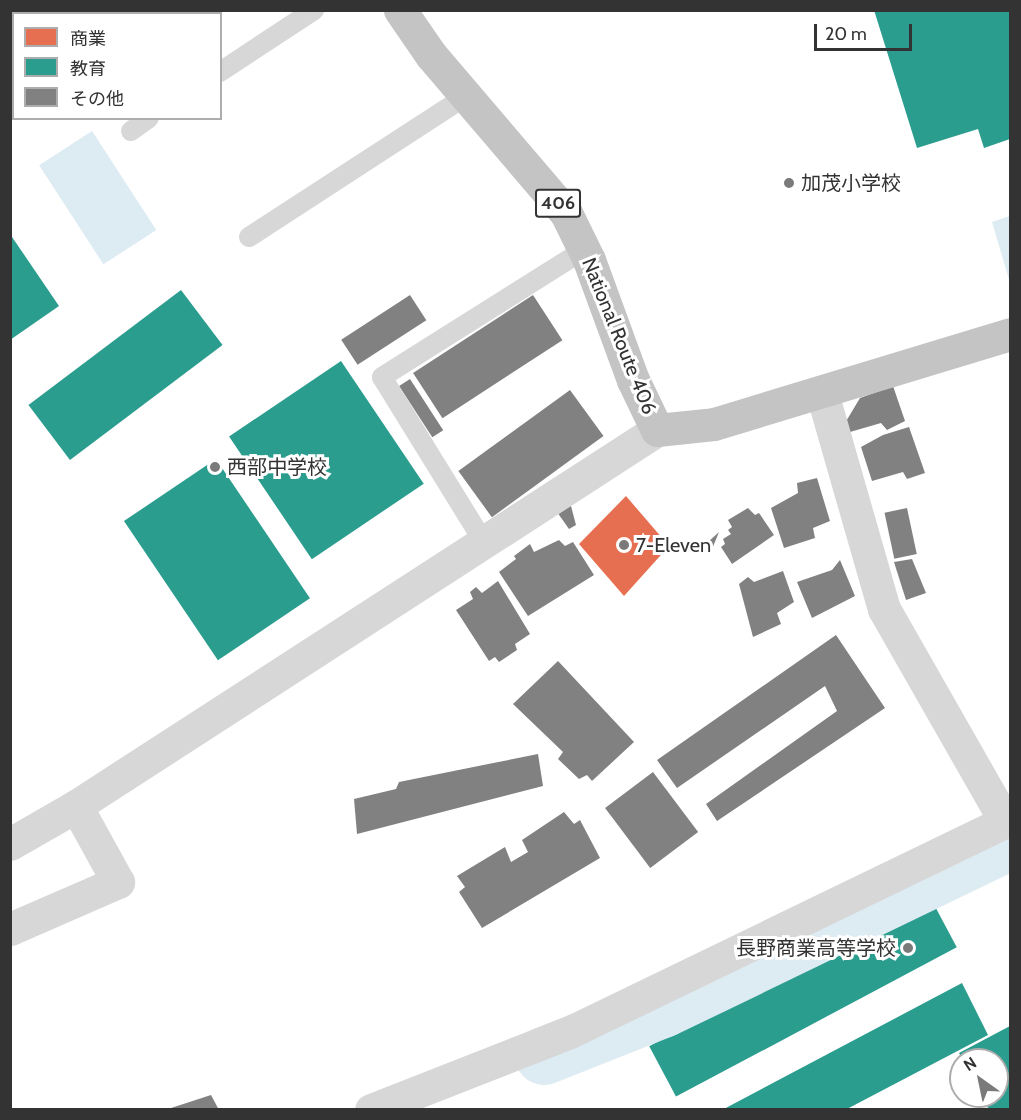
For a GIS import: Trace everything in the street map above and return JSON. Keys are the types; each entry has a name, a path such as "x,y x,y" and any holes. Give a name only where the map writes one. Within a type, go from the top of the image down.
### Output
{"highway":[{"name":"National Route 406","path":"400,10 431,55 566,213 584,250 633,380 657,430 714,424 1011,334"}],"street":[{"path":"371,1110 570,1032 1009,823 884,609 822,393"},
{"path":"10,844 76,806 485,544 657,430"},
{"path":"10,928 118,882 76,806"}],"lane":[{"path":"222,71 314,10"},
{"path":"249,237 466,96"},
{"path":"131,131 147,120"},
{"path":"485,544 382,377 584,250"}],"shaded area":[{"path":"92,131 156,230 103,264 39,165"},
{"path":"1010,216 1010,283 992,222"}],"building: 商業":[{"name":"7-Eleven","path":"626,496 669,546 624,596 579,544"}],"building: 教育":[{"path":"874,10 1010,10 1010,139 984,148 978,129 917,148"},
{"path":"10,234 59,306 10,340"},
{"path":"181,290 223,345 70,460 28,405"},
{"path":"341,361 424,484 312,559 229,436"},
{"path":"216,459 310,598 218,660 124,521"},
{"path":"930,897 957,947 676,1097 649,1046"},
{"path":"962,983 988,1035 963,1048 949,1048 949,1055 845,1110 722,1110"},
{"path":"1010,1026 1010,1110 989,1110 988,1108 1009,1108 1009,1048 968,1048"}],"building: その他":[{"path":"410,295 426,320 358,365 341,340"},
{"path":"533,295 562,340 442,418 413,373"},
{"path":"410,379 443,430 432,437 399,386"},
{"path":"893,386 905,421 887,430 881,423 850,432 845,423 860,398"},
{"path":"570,390 604,436 492,517 458,471"},
{"path":"909,427 925,473 907,479 903,472 872,481 861,447 883,435"},
{"path":"817,478 830,521 813,528 815,538 784,548 771,508 798,493 797,483"},
{"path":"571,506 576,525 569,529 557,512"},
{"path":"748,508 755,515 759,513 774,535 732,564 721,547 725,544 723,539 731,534 728,530 732,527 728,520"},
{"path":"907,508 917,554 894,559 885,513"},
{"path":"719,532 710,554 697,552"},
{"path":"559,540 565,546 573,542 594,575 528,616 499,572 516,559 514,556 530,544 534,552"},
{"path":"912,559 926,593 906,600 894,562"},
{"path":"840,560 855,596 812,618 797,582 832,570"},
{"path":"783,571 794,602 777,613 781,624 753,637 739,584 748,577 754,582"},
{"path":"498,581 530,634 515,644 517,650 499,662 495,657 489,661 456,610 473,599 470,592 476,587 482,593"},
{"path":"836,635 885,708 717,821 706,804 837,711 825,686 677,788 657,760"},
{"path":"558,661 634,742 592,781 587,775 579,779 558,759 563,752 513,704"},
{"path":"538,754 543,786 357,834 354,799 396,789 399,782"},
{"path":"653,772 698,832 650,868 605,808"},
{"path":"564,812 574,824 580,820 600,858 482,928 459,892 465,887 457,876 505,847 511,862 528,852 522,840"},
{"path":"211,1095 219,1110 168,1110 168,1109"}],"waterway":[{"path":"544,1056 663,1009 1010,841"}],"place":[{"name":"加茂小学校","path":"789,183"},
{"name":"西部中学校","path":"215,467"},
{"name":"7-Eleven","path":"624,545"},
{"name":"長野商業高等学校","path":"908,948"}]}
